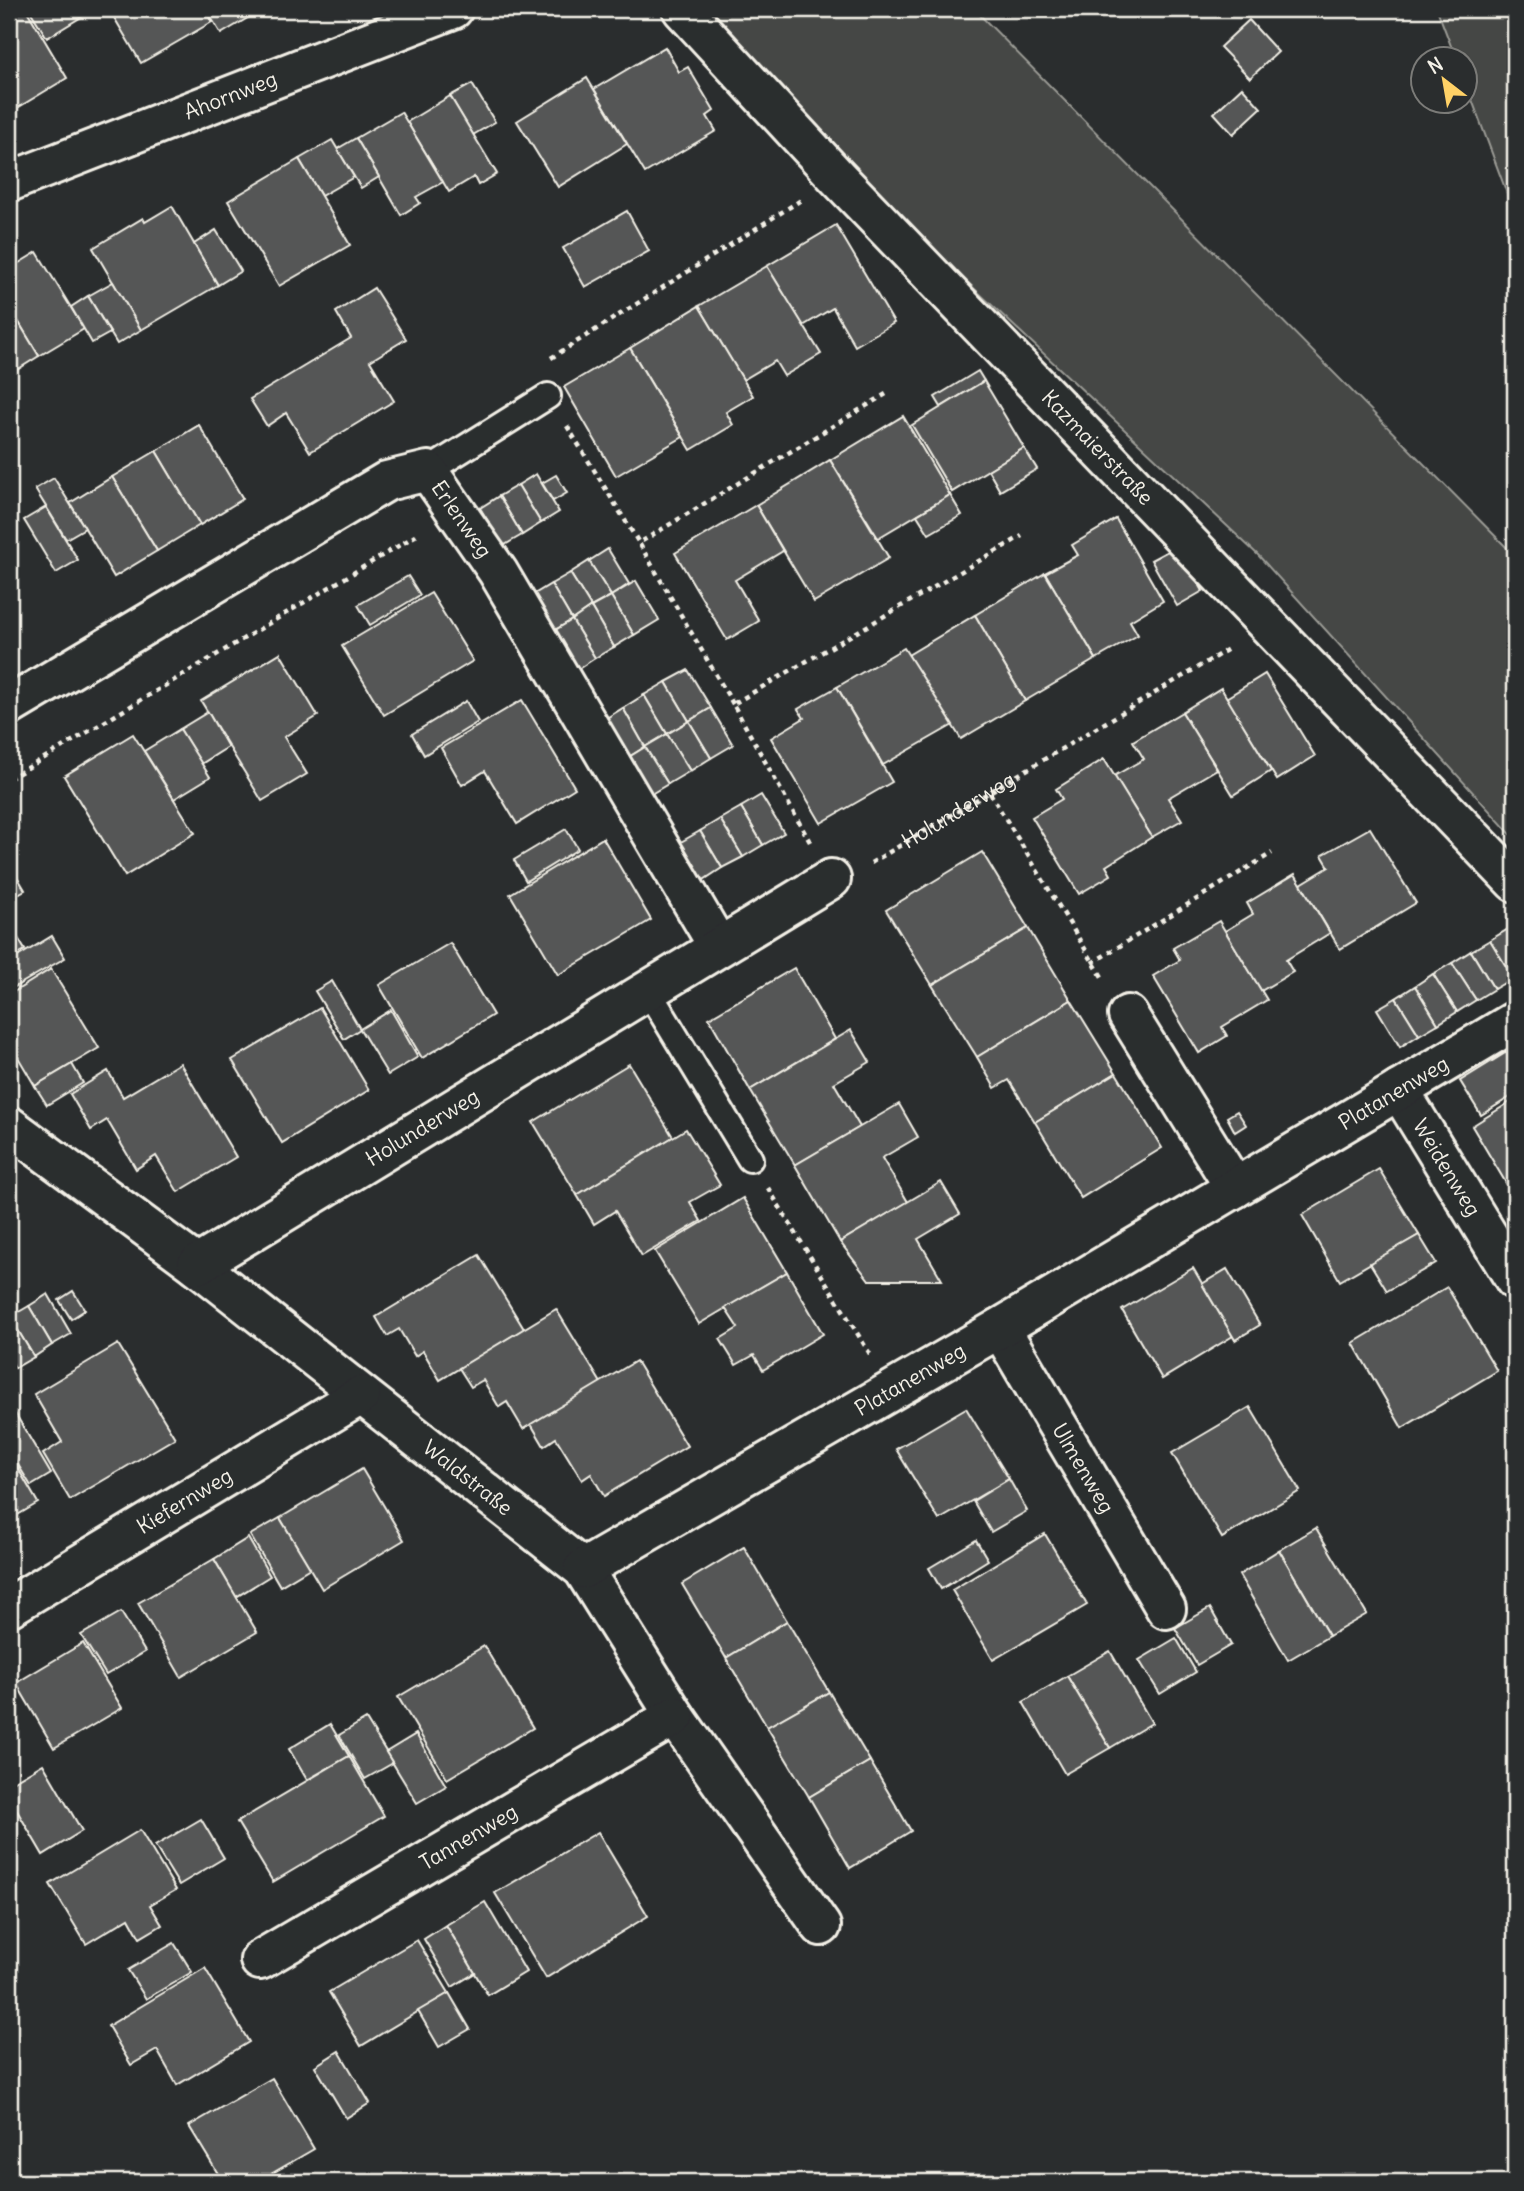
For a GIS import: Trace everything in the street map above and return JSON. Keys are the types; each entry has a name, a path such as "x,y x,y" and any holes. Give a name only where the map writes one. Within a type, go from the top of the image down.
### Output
{"street":[{"name":"Ahornweg","path":"9,182 453,9"},
{"name":"Kazmaierstraße","path":"681,9 837,177 1515,882"},
{"name":"Erlenweg","path":"9,706 387,481 428,471 498,572 718,946"},
{"name":"Holunderweg","path":"197,1265 831,879"},
{"path":"1128,1015 1235,1188"},
{"name":"Platanenweg","path":"583,1569 1000,1328 1515,1021"},
{"name":"Weidenweg","path":"1399,1090 1515,1280"},
{"name":"Waldstraße","path":"9,1126 197,1265 583,1569 676,1716 821,1926"},
{"name":"Ulmenweg","path":"1000,1328 1166,1609"},
{"name":"Kiefernweg","path":"9,1607 360,1395"},
{"name":"Tannenweg","path":"260,1960 676,1716"}],"lane":[{"path":"428,471 548,396"},
{"path":"647,989 750,1159"}],"path":[{"path":"831,879 639,543 531,371 837,177"},
{"path":"639,543 886,394"},
{"path":"9,779 456,511"},
{"path":"733,704 1022,536"},
{"name":"Holunderweg","path":"831,879 856,872 1266,626"},
{"path":"990,793 1092,963 1128,1015"},
{"path":"1092,963 1272,853"},
{"path":"750,1159 892,1390"},
{"path":"9,2176 15,2182"}],"shaded area":[{"path":"702,9 974,9 1515,556 1515,839 1258,555 912,230"},
{"path":"1437,9 1515,9 1515,215 1478,116 1478,46 1451,46"}],"building":[{"path":"26,9 67,78 9,113 9,16"},
{"path":"29,9 78,9 83,16 47,38"},
{"path":"109,9 204,9 212,22 141,63"},
{"path":"206,9 246,9 251,16 221,34"},
{"path":"1249,20 1278,52 1250,78 1220,47"},
{"path":"665,47 679,72 688,67 714,111 707,116 716,131 645,173 594,89"},
{"path":"587,78 627,144 558,187 517,121"},
{"path":"472,84 495,122 473,135 450,96"},
{"path":"1242,87 1261,108 1233,134 1214,113"},
{"path":"450,96 497,174 478,185 474,177 449,192 407,122"},
{"path":"401,112 443,182 416,197 420,203 401,215 356,138"},
{"path":"356,138 379,177 361,188 337,149"},
{"path":"332,140 354,177 321,196 299,159"},
{"path":"299,159 350,245 279,286 228,201"},
{"path":"172,206 218,285 141,330 93,248 143,218 145,222"},
{"path":"627,211 649,251 585,287 563,248"},
{"path":"836,225 894,323 855,346 833,308 803,326 767,266"},
{"path":"216,230 241,271 218,285 194,244"},
{"path":"37,252 84,329 39,356 9,306 9,269"},
{"path":"767,266 821,354 784,376 775,361 743,380 699,306"},
{"path":"113,282 141,330 117,344 88,296"},
{"path":"374,288 406,339 370,361 394,401 310,452 286,413 267,426 250,399 351,338 336,312"},
{"path":"88,296 110,333 92,343 71,307"},
{"path":"9,306 39,356 9,375"},
{"path":"699,306 753,396 726,412 733,425 691,450 630,348"},
{"path":"630,348 683,437 616,476 564,387"},
{"path":"978,371 984,381 941,407 935,397"},
{"path":"984,381 1024,448 952,492 912,425"},
{"path":"903,416 950,495 878,538 830,460"},
{"path":"199,425 243,499 200,525 156,451"},
{"path":"1024,448 1037,469 1000,491 988,470"},
{"path":"156,451 200,525 157,551 112,477"},
{"path":"830,460 889,558 814,602 756,505"},
{"path":"536,474 559,512 541,523 518,485"},
{"path":"556,475 567,493 553,501 542,483"},
{"path":"112,477 157,551 114,577 70,503"},
{"path":"54,478 85,528 66,539 35,489"},
{"path":"518,485 541,523 522,535 499,496"},
{"path":"950,495 962,515 929,534 917,515"},
{"path":"499,496 522,535 503,546 480,508"},
{"path":"756,505 783,551 735,580 759,621 727,640 675,553"},
{"path":"46,507 78,560 56,573 24,520"},
{"path":"1116,519 1163,601 1130,621 1138,635 1096,659 1045,573 1078,555 1072,545"},
{"path":"1177,546 1203,591 1177,606 1151,560"},
{"path":"608,549 629,584 611,596 589,561"},
{"path":"589,561 611,596 591,607 570,573"},
{"path":"570,573 591,607 572,620 551,584"},
{"path":"1045,573 1096,659 1025,701 975,615"},
{"path":"408,576 420,595 370,625 358,605"},
{"path":"636,581 659,620 634,635 611,596"},
{"path":"551,584 572,620 553,631 531,596"},
{"path":"431,593 473,661 384,715 342,646"},
{"path":"611,596 634,635 614,647 591,607"},
{"path":"591,607 614,647 595,658 572,620"},
{"path":"975,615 1025,701 961,739 908,655"},
{"path":"572,620 595,658 575,671 552,632"},
{"path":"904,648 953,725 883,765 837,687"},
{"path":"280,653 318,716 284,737 307,774 262,801 201,701"},
{"path":"688,670 711,708 689,721 666,682"},
{"path":"1265,674 1315,756 1277,780 1226,698"},
{"path":"666,682 689,721 667,734 644,695"},
{"path":"837,687 892,782 821,823 771,738 804,718 798,709"},
{"path":"1221,688 1271,771 1233,795 1182,712"},
{"path":"644,695 667,734 645,747 623,708"},
{"path":"522,700 575,788 517,824 485,771 462,785 441,748"},
{"path":"466,701 478,722 424,755 412,734"},
{"path":"623,708 645,747 624,760 600,722"},
{"path":"711,708 733,745 711,758 689,721"},
{"path":"208,712 228,747 201,764 180,729"},
{"path":"1182,712 1217,769 1168,798 1182,820 1152,837 1114,776 1144,759 1133,741"},
{"path":"689,721 711,758 690,771 667,734"},
{"path":"180,729 210,777 174,799 144,751"},
{"path":"133,734 195,833 125,876 64,776"},
{"path":"667,734 690,771 668,784 645,747"},
{"path":"645,747 668,784 646,797 624,760"},
{"path":"1104,759 1152,837 1106,866 1111,875 1079,894 1032,817 1062,799 1056,789"},
{"path":"761,795 784,833 763,845 741,807"},
{"path":"741,807 763,845 743,857 720,819"},
{"path":"720,819 743,857 722,868 700,831"},
{"path":"1370,828 1416,903 1340,949 1301,884 1329,867 1322,855"},
{"path":"566,829 578,849 526,881 514,860"},
{"path":"700,831 722,868 702,881 679,843"},
{"path":"603,838 651,920 558,975 510,894"},
{"path":"982,852 1028,928 932,985 886,910"},
{"path":"9,863 25,890 9,899"},
{"path":"1295,874 1330,933 1286,960 1293,972 1261,991 1225,931 1253,914 1247,903"},
{"path":"1219,921 1267,1000 1222,1027 1227,1036 1199,1053 1153,976 1180,960 1173,948"},
{"path":"9,923 25,950 9,959"},
{"path":"1028,928 1071,1000 977,1057 932,985"},
{"path":"1510,928 1515,938 1513,978 1490,940"},
{"path":"52,936 65,958 13,988 9,981 9,962"},
{"path":"1490,940 1513,978 1494,989 1471,951"},
{"path":"450,943 493,1015 422,1058 379,985"},
{"path":"1471,951 1494,989 1476,1000 1452,963"},
{"path":"1452,963 1476,1000 1457,1012 1433,974"},
{"path":"794,968 835,1039 750,1090 709,1018"},
{"path":"51,969 99,1048 35,1086 9,1042 9,995"},
{"path":"1433,974 1457,1012 1438,1024 1415,986"},
{"path":"332,981 360,1029 344,1039 315,991"},
{"path":"1415,986 1438,1024 1419,1035 1396,998"},
{"path":"1396,998 1419,1035 1400,1047 1377,1009"},
{"path":"1071,1000 1116,1073 1035,1122 1009,1080 995,1088 977,1057"},
{"path":"320,1008 369,1090 282,1143 232,1060"},
{"path":"391,1010 418,1057 388,1075 360,1029"},
{"path":"851,1030 870,1062 834,1083 860,1127 795,1165 750,1090"},
{"path":"1515,1047 1515,1094 1481,1115 1460,1081"},
{"path":"180,1063 236,1157 178,1192 156,1156 136,1169 107,1120 91,1130 70,1094 108,1071 123,1097"},
{"path":"72,1064 83,1083 47,1105 35,1086"},
{"path":"629,1064 673,1137 577,1195 533,1122"},
{"path":"1116,1073 1162,1148 1081,1198 1035,1122"},
{"path":"1515,1099 1515,1191 1512,1193 1472,1126"},
{"path":"899,1104 918,1137 882,1158 908,1202 840,1242 795,1165"},
{"path":"1237,1111 1246,1125 1235,1132 1227,1117"},
{"path":"686,1129 720,1185 690,1202 701,1221 642,1256 615,1211 594,1224 577,1195"},
{"path":"1379,1169 1419,1235 1340,1281 1302,1215"},
{"path":"941,1182 960,1214 918,1239 942,1280 869,1280 840,1242"},
{"path":"743,1198 787,1272 699,1324 655,1251"},
{"path":"1419,1235 1436,1263 1387,1291 1370,1263"},
{"path":"479,1255 524,1329 440,1380 423,1351 415,1356 399,1329 387,1336 376,1317"},
{"path":"1193,1268 1233,1336 1162,1379 1122,1310"},
{"path":"1227,1269 1260,1325 1235,1340 1202,1284"},
{"path":"787,1272 823,1334 763,1370 754,1355 736,1365 720,1339 738,1328 725,1308"},
{"path":"1447,1287 1497,1371 1402,1428 1353,1343"},
{"path":"73,1291 85,1310 71,1319 59,1300"},
{"path":"48,1294 71,1334 52,1345 29,1306"},
{"path":"29,1306 52,1345 34,1357 10,1317"},
{"path":"556,1309 601,1383 523,1429 507,1402 499,1407 483,1380 471,1387 459,1368"},
{"path":"10,1317 34,1357 15,1368 9,1357"},
{"path":"118,1344 175,1438 70,1500 43,1454 62,1442 34,1394"},
{"path":"636,1361 687,1446 604,1496 591,1474 582,1480 556,1438 544,1446 531,1424"},
{"path":"1250,1407 1300,1491 1222,1538 1172,1453"},
{"path":"12,1408 51,1474 31,1486 9,1450 9,1410"},
{"path":"966,1408 1009,1479 939,1520 896,1449"},
{"path":"9,1453 38,1503 9,1520"},
{"path":"362,1469 404,1540 322,1589 280,1518"},
{"path":"1009,1479 1027,1511 991,1532 973,1501"},
{"path":"280,1518 310,1568 280,1586 250,1535"},
{"path":"1316,1528 1367,1614 1329,1636 1279,1550"},
{"path":"1045,1534 1087,1605 993,1660 952,1590"},
{"path":"248,1538 270,1576 236,1597 214,1559"},
{"path":"976,1540 988,1560 941,1589 929,1568"},
{"path":"744,1547 787,1621 726,1658 682,1584"},
{"path":"1279,1550 1329,1636 1288,1660 1239,1575"},
{"path":"214,1559 257,1632 181,1677 138,1603"},
{"path":"1210,1608 1231,1645 1197,1665 1175,1628"},
{"path":"121,1612 145,1652 106,1675 81,1635"},
{"path":"787,1621 829,1692 767,1727 726,1658"},
{"path":"1176,1638 1196,1672 1160,1694 1139,1660"},
{"path":"83,1643 122,1708 54,1748 16,1683"},
{"path":"484,1646 533,1728 447,1779 398,1697"},
{"path":"1110,1651 1152,1723 1110,1748 1067,1676"},
{"path":"1067,1676 1110,1748 1065,1774 1023,1702"},
{"path":"829,1692 870,1761 809,1797 767,1727"},
{"path":"366,1719 393,1763 365,1779 339,1735"},
{"path":"330,1724 349,1756 307,1780 289,1749"},
{"path":"416,1734 446,1786 417,1803 386,1752"},
{"path":"349,1756 384,1816 273,1882 237,1822"},
{"path":"870,1761 911,1831 850,1868 809,1797"},
{"path":"43,1764 82,1831 43,1855 9,1797 9,1784"},
{"path":"201,1819 224,1858 179,1885 155,1846"},
{"path":"140,1830 176,1890 150,1905 162,1925 140,1938 129,1918 86,1944 50,1884"},
{"path":"598,1832 648,1916 546,1978 495,1893"},
{"path":"485,1902 526,1972 488,1995 446,1925"},
{"path":"446,1925 475,1973 452,1987 424,1939"},
{"path":"417,1940 449,1993 361,2046 329,1992"},
{"path":"174,1943 192,1972 146,1999 128,1970"},
{"path":"205,1968 249,2042 177,2085 157,2050 131,2065 108,2026"},
{"path":"449,1993 470,2029 439,2047 418,2011"},
{"path":"339,2051 370,2103 346,2118 315,2066"},
{"path":"272,2078 314,2149 257,2182 223,2182 189,2126"}]}
